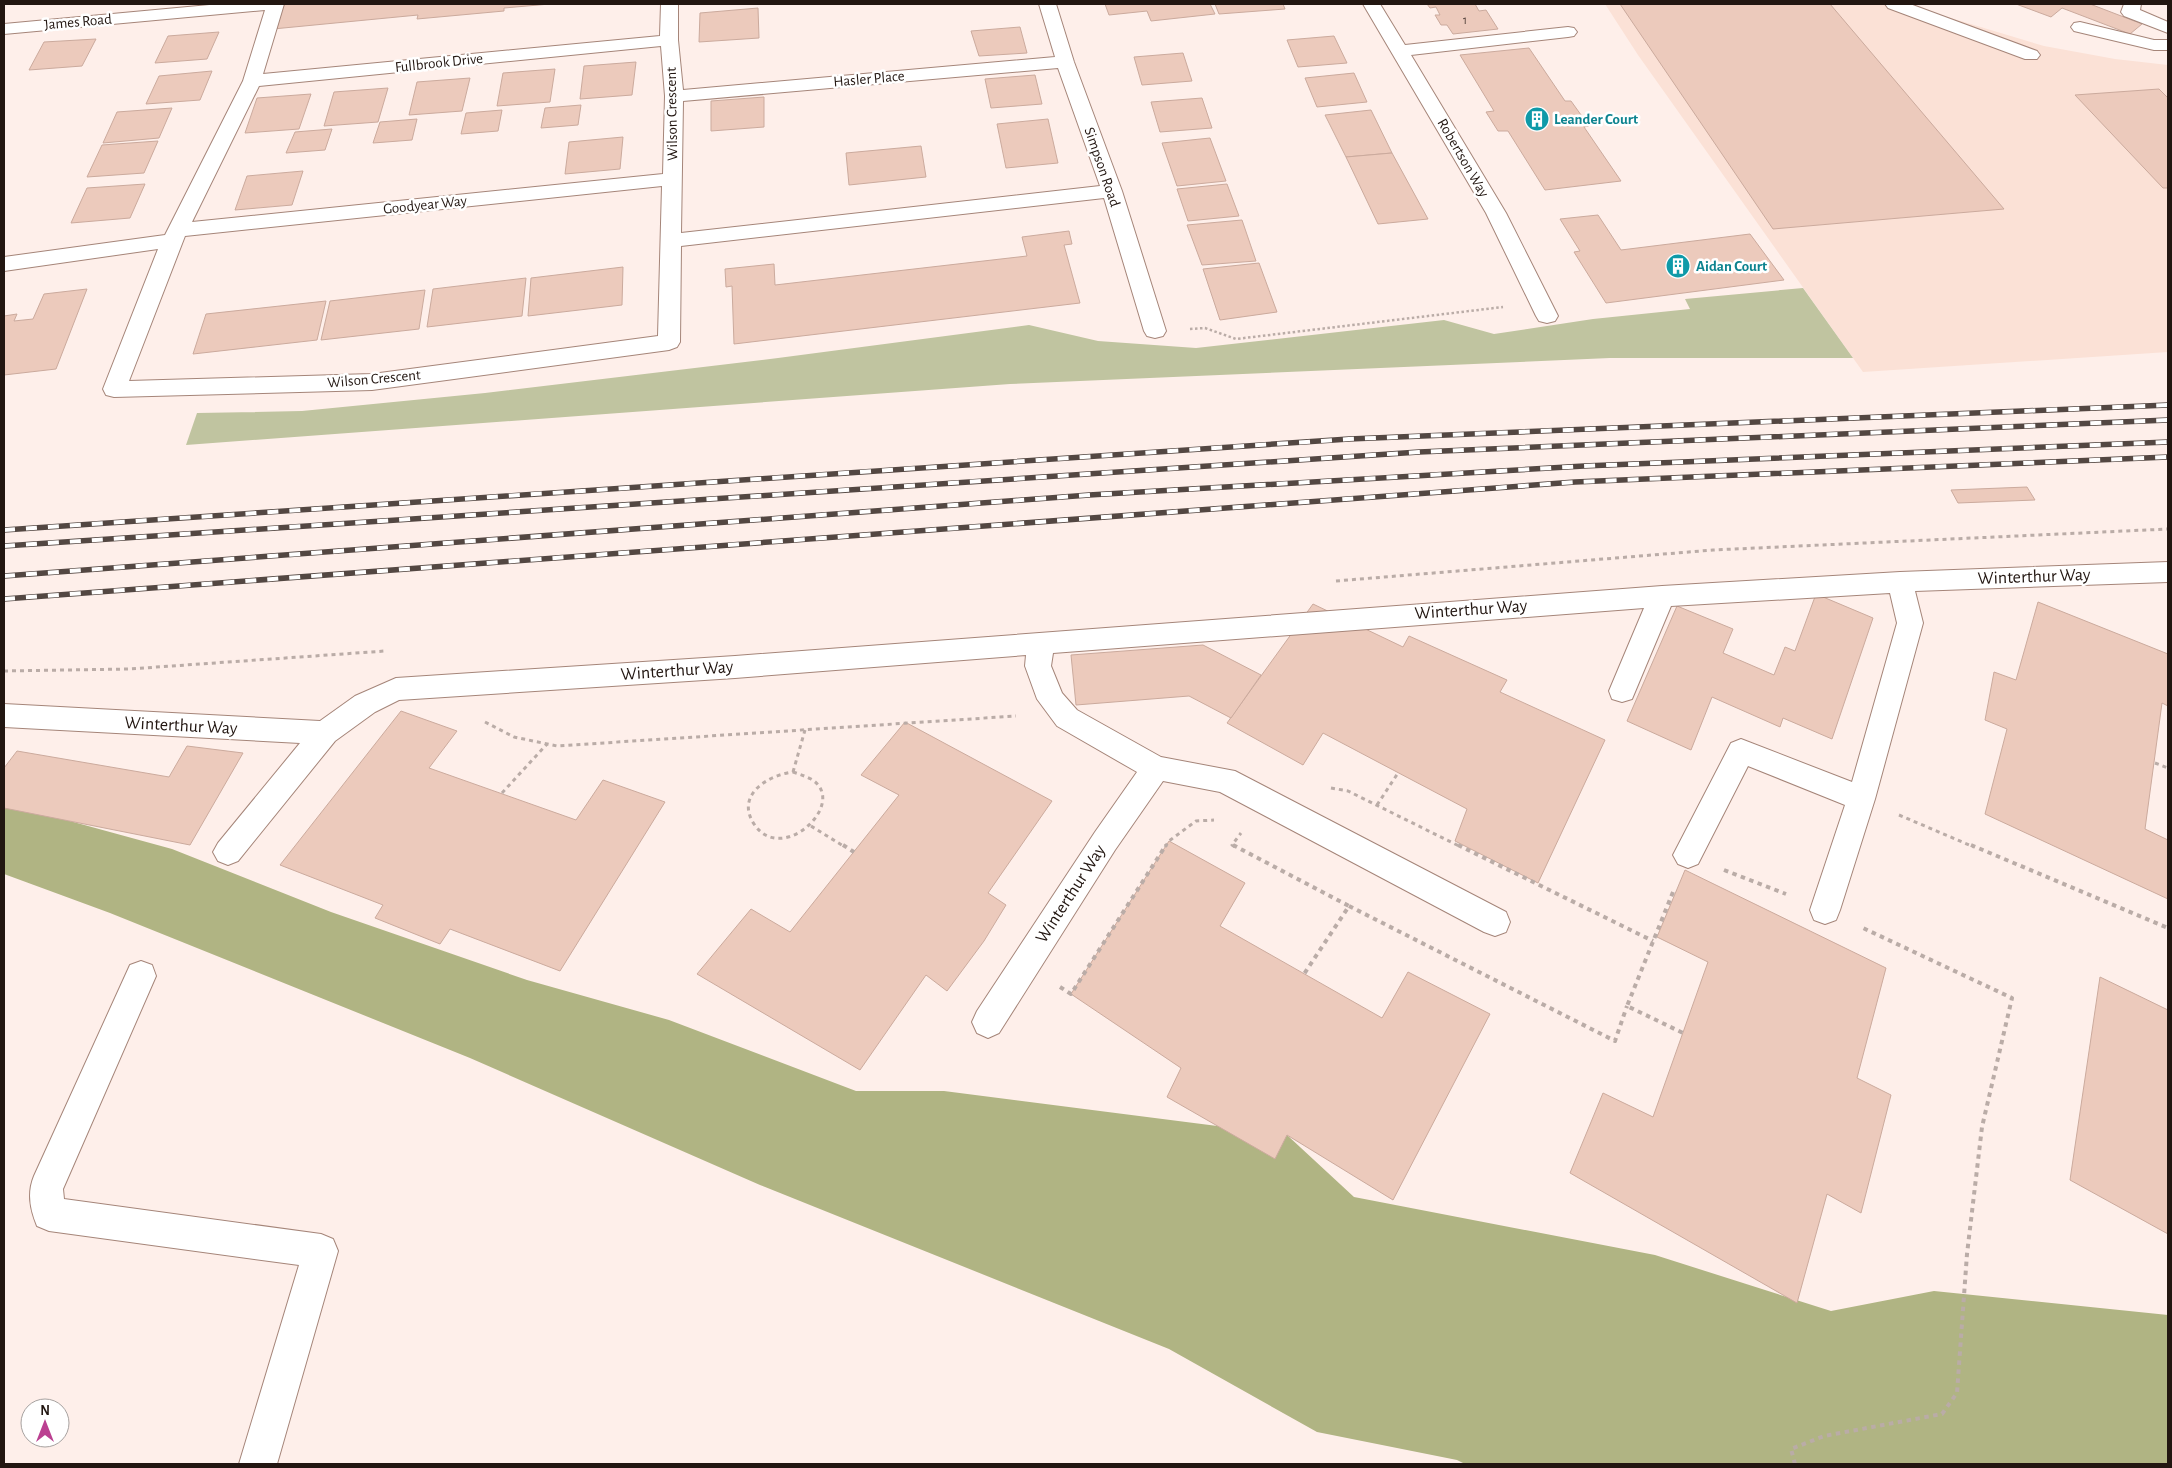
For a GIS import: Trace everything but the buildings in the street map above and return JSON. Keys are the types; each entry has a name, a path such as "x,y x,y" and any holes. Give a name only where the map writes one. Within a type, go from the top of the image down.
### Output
{"street":[{"name":"James Road","path":"4,29 274,4"},
{"path":"252,81 274,4"},
{"path":"669,40 670,4"},
{"name":"Simpson Road","path":"1048,4 1065,62 1112,191 1154,331"},
{"name":"Robertson Way","path":"1372,4 1496,214 1543,310"},
{"path":"1894,4 2002,43 2030,56"},
{"path":"2133,4 2130,12 2168,28"},
{"path":"2080,27 2154,44 2168,44"},
{"path":"1401,51 1568,32"},
{"name":"Fullbrook Drive","path":"252,81 669,40"},
{"name":"Wilson Crescent","path":"252,81 175,236 114,389 372,382 669,342 674,96 669,40"},
{"name":"Hasler Place","path":"674,96 1065,62"},
{"name":"Goodyear Way","path":"175,236 672,179"},
{"path":"671,241 1112,191"},
{"path":"4,264 175,236"},
{"name":"Winterthur Way","path":"228,852 325,733 365,704 396,689 735,667 1041,642 1662,596 1900,582 2168,572"},
{"path":"1825,910 1861,799 1910,623 1900,582"},
{"path":"1622,691 1662,596"},
{"path":"1041,642 1038,666 1051,699 1066,718 1156,768 1225,780 1495,922"},
{"name":"Winterthur Way","path":"4,716 325,733"},
{"path":"1688,855 1741,752 1861,799"},
{"name":"Winterthur Way","path":"988,1022 1105,842 1156,768"},
{"path":"141,976 46,1188 49,1214 321,1252 258,1464"}],"path":[{"path":"1154,331 1205,328 1236,338 1543,310"},
{"path":"483,721 514,737 557,746 1021,716"},
{"path":"793,772 805,730"},
{"path":"502,793 547,744"},
{"path":"2154,762 2168,768"},
{"path":"793,772 808,777 820,787 823,796 822,807 811,826 802,833 789,838 776,838 764,834 755,826 749,817 748,806 760,784 770,777 793,772"},
{"path":"1376,806 1398,773"},
{"path":"1861,799 2168,928"},
{"path":"1024,967 1072,994 1169,841 1196,821 1224,820"},
{"path":"811,826 854,852"},
{"path":"1243,831 1232,846 1615,1041 1627,1006 1688,855 1825,910 2012,998 1982,1128 1967,1254 1957,1393 1942,1414 1824,1436 1791,1450 1795,1464"},
{"path":"1304,974 1349,906"},
{"path":"1627,1006 1683,1033"}],"shaded area":[{"path":"1605,4 1904,4 2044,46 2115,59 2168,65 2168,352 1863,372 1638,55"}],"green space":[{"path":"1803,288 1853,358 1610,358 1010,384 186,445 197,413 302,411 485,393 778,358 1029,325 1098,341 1196,348 1444,320 1494,334 1593,319 1690,309 1685,299"},
{"path":"4,803 172,849 331,912 527,980 669,1020 856,1091 944,1091 1287,1135 1354,1197 1655,1255 1831,1311 1934,1291 2168,1315 2168,1464 1465,1464 1457,1460 1317,1432 1169,1349 760,1185 470,1058 110,913 4,874"}],"railway":[{"path":"4,530 1349,439 2168,405"},
{"path":"4,546 1419,452 2168,420"},
{"path":"4,576 1089,495 1584,466 2168,442"},
{"path":"4,599 1575,482 2168,457"}],"place":[{"name":"Leander Court","path":"1537,119"},
{"name":"Aidan Court","path":"1678,266"}]}
